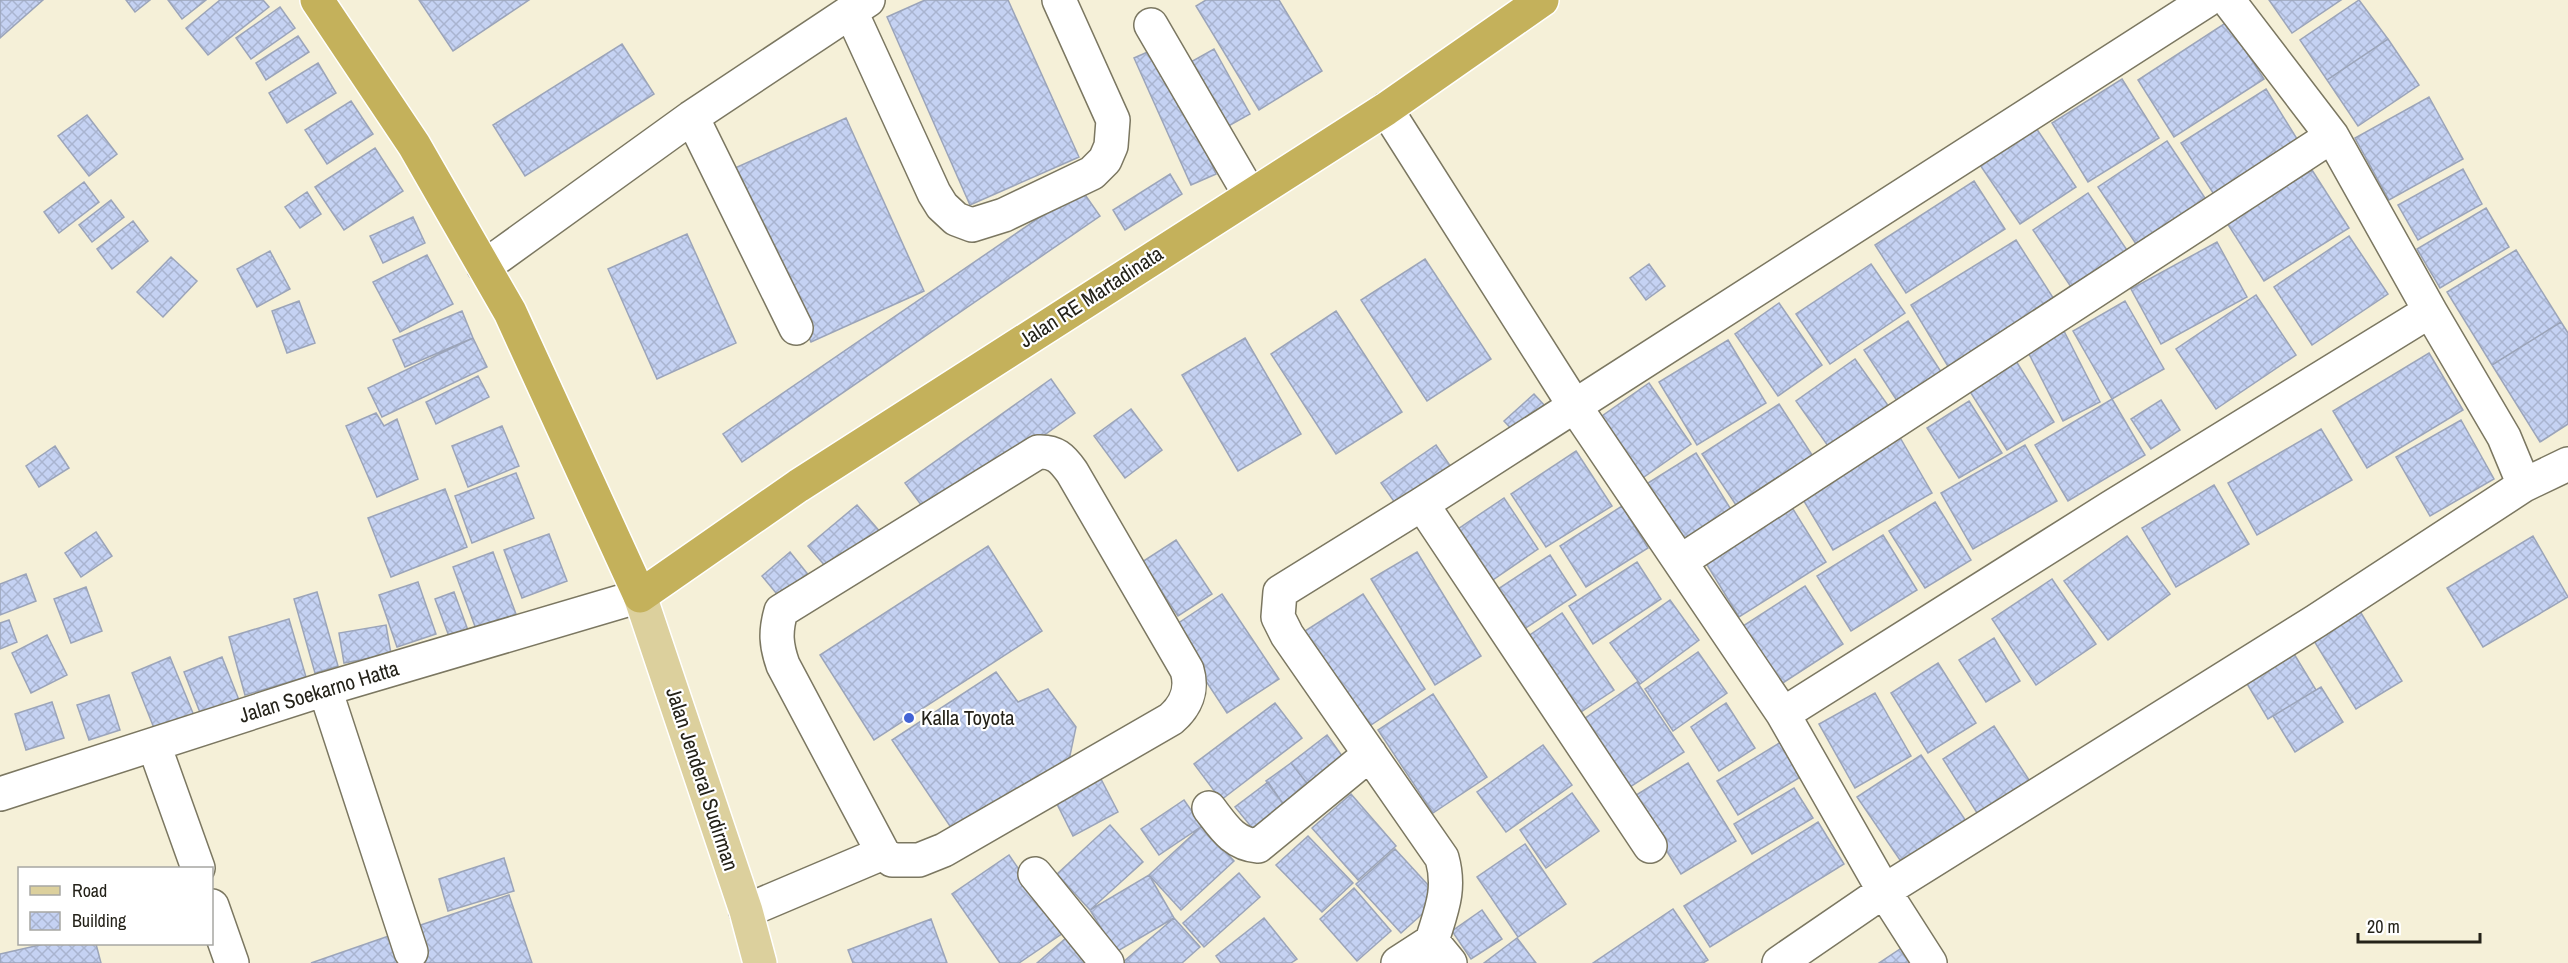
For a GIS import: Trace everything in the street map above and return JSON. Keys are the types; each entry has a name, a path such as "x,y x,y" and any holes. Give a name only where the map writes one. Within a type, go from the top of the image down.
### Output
{"highway":[{"path":"317,0 414,145 510,312 640,596"},
{"name":"Jalan RE Martadinata","path":"640,596 798,486 1386,109 1542,0"}],"main road":[{"name":"Jalan Jenderal Sudirman","path":"640,596 746,911 760,963"}],"street":[{"path":"484,267 692,117 860,6 934,193 942,206 956,219 972,225 1004,214 1092,173 1105,160 1111,146 1113,120 1059,0"},
{"path":"1398,963 1441,952 1447,881 1442,858 1287,635 1278,617 1277,603 1280,592 1287,585 1422,504 2207,0"},
{"path":"2228,0 2332,136 2504,437 2524,485"},
{"path":"1150,25 1250,195"},
{"path":"1386,109 1574,405 1783,714 1884,891 1930,963"},
{"path":"692,117 796,328"},
{"path":"1681,561 2332,136"},
{"path":"1783,714 2109,508 2430,311"},
{"path":"1038,452 1050,452 1059,456 1072,472 1187,670 1190,680 1185,702 1171,719 944,850 919,860 903,861 892,860 883,853 783,666 776,644 776,629 781,611 1025,459 1038,452"},
{"path":"1779,963 1884,891 2316,621 2524,485 2568,464"},
{"path":"1422,504 1650,846"},
{"name":"Jalan Soekarno Hatta","path":"0,794 325,690 640,596"},
{"path":"325,690 411,952"},
{"path":"154,745 198,867"},
{"path":"1209,808 1232,837 1246,845 1258,846 1370,754"},
{"path":"746,911 883,853"},
{"path":"1035,874 1107,963"},
{"path":"213,909 232,963"}],"building":[{"path":"0,0 43,0 0,38"},
{"path":"126,0 150,0 135,12"},
{"path":"168,0 206,0 182,19"},
{"path":"220,0 263,0 269,7 208,55 186,28"},
{"path":"419,0 529,0 453,51"},
{"path":"925,0 1008,0 1079,157 970,205 887,17"},
{"path":"1206,0 1279,0 1322,71 1259,110 1196,6"},
{"path":"2269,0 2341,0 2292,33"},
{"path":"2359,0 2388,39 2327,80 2300,40"},
{"path":"280,7 295,28 251,59 236,38"},
{"path":"2227,22 2264,79 2174,137 2138,80"},
{"path":"298,36 309,52 266,80 256,63"},
{"path":"2388,39 2419,85 2358,126 2327,80"},
{"path":"622,44 654,94 525,176 493,125"},
{"path":"1159,47 1216,174 1191,185 1134,58"},
{"path":"1214,49 1250,114 1216,133 1180,68"},
{"path":"318,63 336,93 287,123 269,93"},
{"path":"2122,79 2159,138 2088,182 2052,123"},
{"path":"2266,89 2299,142 2215,196 2181,143"},
{"path":"2429,97 2463,159 2389,200 2355,138"},
{"path":"351,101 373,134 327,164 305,130"},
{"path":"87,115 117,154 89,176 58,136"},
{"path":"846,118 924,291 811,342 733,169"},
{"path":"2034,125 2076,187 2020,224 1978,162"},
{"path":"2167,141 2211,207 2142,253 2098,187"},
{"path":"375,148 403,191 344,230 315,187"},
{"path":"2463,169 2482,204 2418,240 2398,205"},
{"path":"2312,170 2349,228 2264,281 2227,223"},
{"path":"1170,174 1182,194 1125,230 1113,210"},
{"path":"1974,181 2005,229 1906,293 1875,245"},
{"path":"84,182 99,202 59,233 44,212"},
{"path":"1081,189 1100,216 742,462 723,434"},
{"path":"307,192 321,214 300,228 285,207"},
{"path":"2088,193 2131,256 2075,293 2033,230"},
{"path":"111,200 124,217 92,242 79,225"},
{"path":"2486,208 2509,247 2440,288 2417,249"},
{"path":"413,217 425,243 383,263 370,236"},
{"path":"133,221 148,241 112,269 97,249"},
{"path":"687,234 736,343 657,379 608,269"},
{"path":"2349,236 2388,294 2312,345 2274,287"},
{"path":"2016,240 2059,307 1952,373 1911,305"},
{"path":"2217,242 2247,297 2161,344 2131,289"},
{"path":"2516,250 2561,322 2492,365 2447,292"},
{"path":"270,251 290,289 257,307 237,269"},
{"path":"427,255 453,304 400,332 373,282"},
{"path":"171,257 197,281 163,317 137,292"},
{"path":"1425,259 1491,359 1427,401 1361,300"},
{"path":"1649,264 1665,286 1646,300 1630,278"},
{"path":"1871,264 1905,313 1830,364 1796,314"},
{"path":"2256,295 2296,355 2216,409 2176,349"},
{"path":"299,301 315,343 287,353 272,311"},
{"path":"2125,301 2164,369 2112,399 2073,331"},
{"path":"1779,303 1822,365 1778,396 1735,334"},
{"path":"462,311 473,338 405,367 393,340"},
{"path":"1336,311 1402,412 1336,454 1271,354"},
{"path":"1908,321 1947,381 1903,410 1864,350"},
{"path":"2561,322 2568,333 2568,424 2540,442 2492,365"},
{"path":"2064,331 2100,402 2063,421 2027,350"},
{"path":"473,338 487,367 382,417 368,388"},
{"path":"1245,338 1301,434 1238,471 1182,375"},
{"path":"1728,340 1766,403 1697,445 1659,382"},
{"path":"2429,353 2463,410 2367,468 2333,411"},
{"path":"1855,359 1892,411 1833,453 1796,401"},
{"path":"2016,361 2054,422 2007,450 1969,390"},
{"path":"478,376 489,397 436,424 426,402"},
{"path":"1051,379 1075,413 930,517 905,483"},
{"path":"1649,383 1691,444 1634,484 1592,423"},
{"path":"1534,394 1546,407 1516,434 1504,421"},
{"path":"2112,399 2145,455 2068,501 2035,445"},
{"path":"2161,400 2180,430 2151,449 2131,419"},
{"path":"1969,401 2002,453 1959,478 1927,428"},
{"path":"1779,404 1816,461 1740,511 1702,454"},
{"path":"1131,409 1162,450 1125,478 1094,436"},
{"path":"376,413 384,426 397,419 418,479 377,497 346,426"},
{"path":"2461,420 2494,479 2430,516 2396,457"},
{"path":"502,426 519,466 468,487 452,446"},
{"path":"2321,429 2352,480 2257,535 2228,483"},
{"path":"1898,434 1932,493 1833,550 1798,491"},
{"path":"1436,445 1455,473 1400,510 1381,483"},
{"path":"2025,445 2057,501 1973,549 1941,493"},
{"path":"55,446 69,468 39,487 26,466"},
{"path":"1576,451 1612,506 1546,547 1511,494"},
{"path":"1696,453 1735,516 1679,551 1640,488"},
{"path":"516,473 534,518 472,543 455,496"},
{"path":"2214,485 2249,544 2176,587 2142,528"},
{"path":"445,489 467,547 391,577 368,518"},
{"path":"1504,498 1538,549 1487,584 1452,533"},
{"path":"1788,501 1826,562 1739,617 1701,555"},
{"path":"1935,502 1971,560 1925,588 1889,531"},
{"path":"857,505 881,533 832,574 808,546"},
{"path":"1622,506 1648,548 1586,587 1560,546"},
{"path":"96,532 112,556 81,577 65,553"},
{"path":"549,534 567,581 522,598 504,550"},
{"path":"1883,535 1917,590 1851,631 1817,576"},
{"path":"2127,536 2170,594 2108,640 2064,581"},
{"path":"2533,536 2568,597 2483,647 2447,588"},
{"path":"1176,540 1212,594 1178,616 1142,562"},
{"path":"988,546 1042,631 874,740 820,655"},
{"path":"493,552 516,614 476,629 453,567"},
{"path":"790,552 814,582 786,605 762,576"},
{"path":"1417,552 1481,656 1435,685 1371,579"},
{"path":"1550,555 1576,595 1521,631 1495,591"},
{"path":"1637,562 1661,599 1593,644 1569,606"},
{"path":"26,574 36,601 0,615 0,584"},
{"path":"2052,579 2096,644 2036,685 1992,619"},
{"path":"418,582 436,634 397,647 379,595"},
{"path":"1805,586 1843,644 1778,686 1740,628"},
{"path":"86,587 102,631 71,643 54,599"},
{"path":"317,592 338,666 315,673 294,599"},
{"path":"454,592 469,633 450,639 435,599"},
{"path":"1222,594 1279,679 1227,713 1171,628"},
{"path":"1363,594 1425,689 1368,727 1305,631"},
{"path":"1670,600 1699,640 1640,684 1610,643"},
{"path":"2358,608 2402,681 2356,709 2311,636"},
{"path":"1562,613 1614,690 1575,716 1524,639"},
{"path":"289,619 306,677 245,695 229,637"},
{"path":"9,620 17,642 0,649 0,623"},
{"path":"386,625 391,654 344,663 339,633"},
{"path":"47,635 67,675 31,693 12,653"},
{"path":"1994,638 2020,681 1986,702 1959,660"},
{"path":"2288,644 2316,690 2268,719 2240,672"},
{"path":"1698,652 1727,693 1673,731 1645,689"},
{"path":"170,657 195,718 156,733 132,673"},
{"path":"222,657 239,700 201,715 184,672"},
{"path":"1938,663 1976,723 1928,753 1891,693"},
{"path":"996,672 1018,702 1048,689 1076,727 1068,765 956,835 892,740"},
{"path":"1637,682 1684,752 1627,789 1581,721"},
{"path":"2321,687 2343,722 2295,752 2273,716"},
{"path":"1875,693 1911,756 1855,788 1819,724"},
{"path":"1433,694 1487,777 1433,813 1378,730"},
{"path":"109,695 120,730 89,740 77,705"},
{"path":"52,702 64,738 26,750 15,714"},
{"path":"1275,703 1302,738 1221,800 1194,764"},
{"path":"1726,703 1755,748 1719,771 1691,727"},
{"path":"1994,726 2031,783 1979,816 1943,759"},
{"path":"1327,735 1345,760 1309,786 1291,763"},
{"path":"1781,742 1802,776 1738,815 1717,781"},
{"path":"1543,745 1572,785 1506,832 1477,792"},
{"path":"1921,755 1966,821 1902,863 1857,797"},
{"path":"1291,763 1309,786 1284,805 1266,781"},
{"path":"1688,763 1736,841 1681,874 1633,797"},
{"path":"1101,779 1118,812 1073,836 1056,802"},
{"path":"1268,782 1284,805 1253,829 1235,807"},
{"path":"1794,788 1813,818 1752,854 1734,824"},
{"path":"1572,793 1599,831 1546,868 1520,830"},
{"path":"1351,794 1396,846 1358,880 1312,828"},
{"path":"1184,800 1202,826 1159,855 1141,829"},
{"path":"1818,822 1844,864 1710,947 1684,906"},
{"path":"1110,825 1143,862 1090,910 1057,874"},
{"path":"1202,826 1234,861 1181,910 1149,875"},
{"path":"1308,836 1353,883 1322,912 1276,865"},
{"path":"1525,844 1566,904 1518,937 1477,877"},
{"path":"1395,849 1440,898 1401,933 1356,884"},
{"path":"1009,855 1063,933 1019,963 1000,963 952,894"},
{"path":"504,858 514,891 448,911 439,879"},
{"path":"1239,873 1260,897 1204,947 1183,923"},
{"path":"1149,875 1174,918 1116,952 1090,910"},
{"path":"1354,888 1391,931 1357,961 1320,919"},
{"path":"509,895 532,963 311,963 406,930"},
{"path":"1673,909 1708,960 1703,963 1593,963"},
{"path":"1482,910 1502,939 1471,959 1452,931"},
{"path":"1174,918 1200,947 1182,963 1122,963"},
{"path":"1264,918 1297,959 1291,963 1221,963 1216,956"},
{"path":"931,919 947,963 853,963 848,950"},
{"path":"1073,932 1100,963 1037,963"},
{"path":"1517,938 1536,963 1484,963"},
{"path":"40,945 96,945 101,963 0,963 0,954"},
{"path":"1903,947 1914,963 1879,963"}],"place":[{"name":"Kalla Toyota","path":"909,718"}]}
